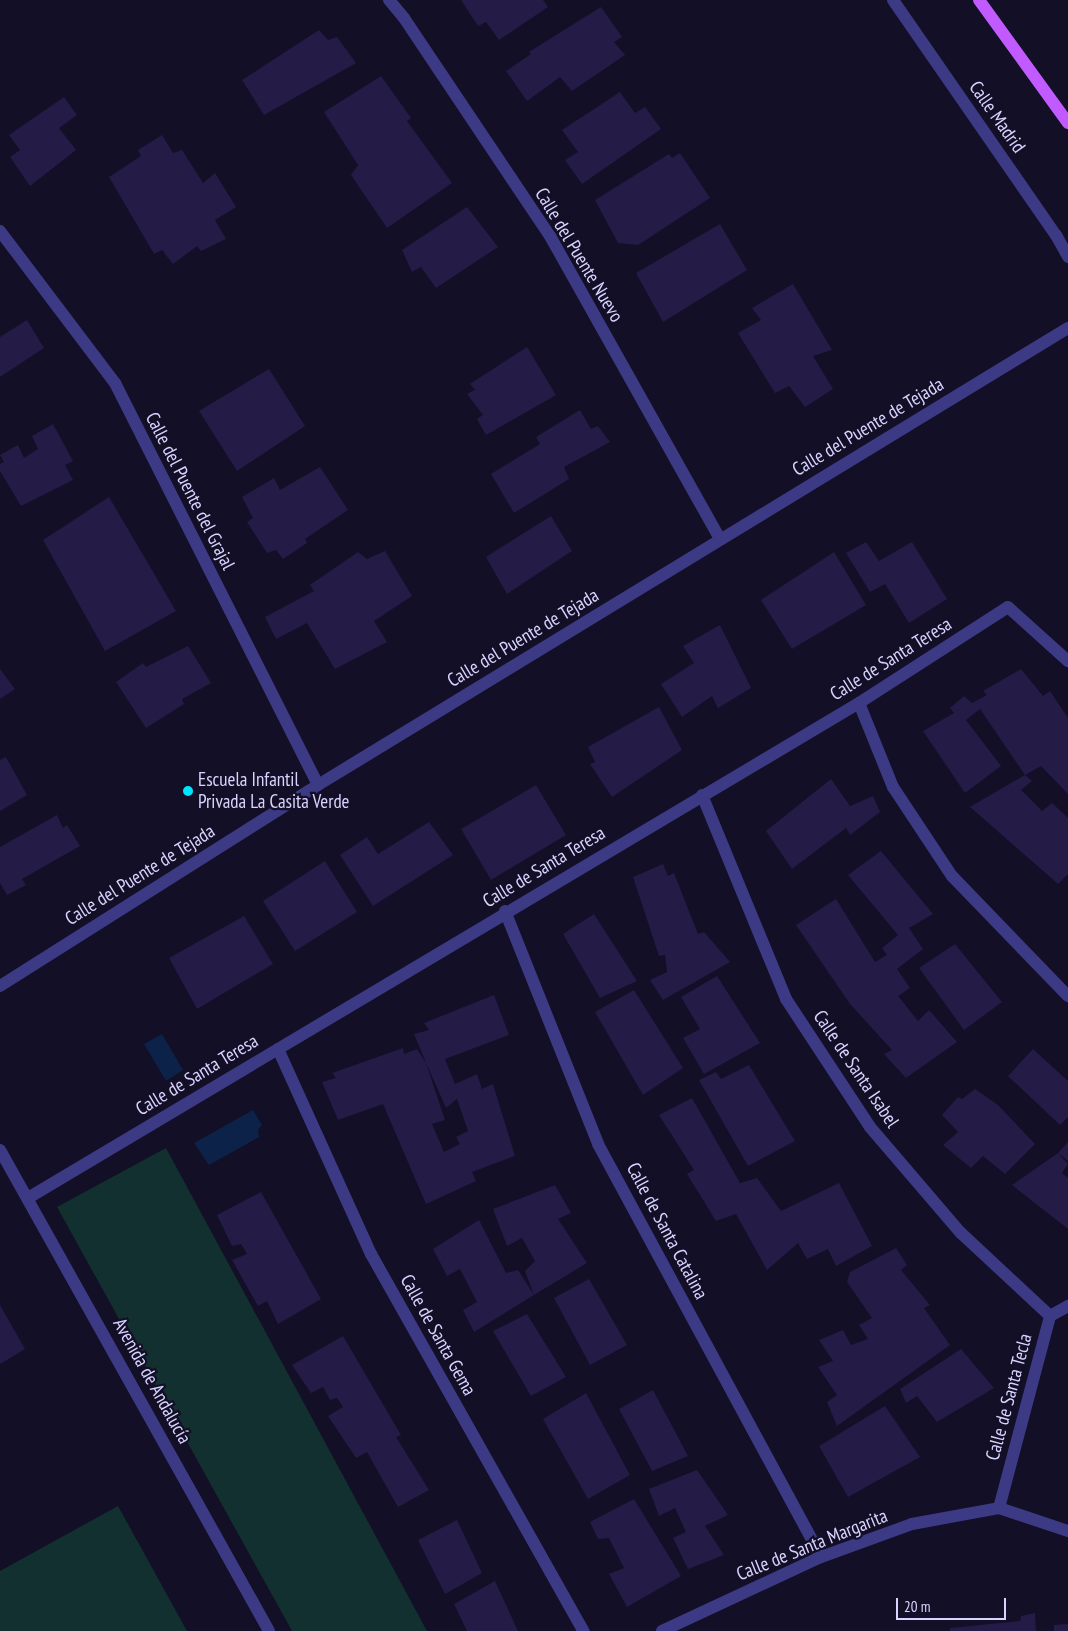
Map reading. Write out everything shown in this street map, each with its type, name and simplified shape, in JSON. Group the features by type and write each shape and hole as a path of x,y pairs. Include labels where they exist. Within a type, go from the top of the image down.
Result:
{"main road":[{"path":"979,0 1068,123"}],"street":[{"name":"Calle del Puente Nuevo","path":"389,0 550,236 720,539"},
{"name":"Calle Madrid","path":"893,0 1056,235 1068,257"},
{"name":"Calle del Puente del Grajal","path":"0,231 114,383 318,785"},
{"name":"Calle del Puente de Tejada","path":"0,986 318,785 1068,328"},
{"name":"Calle de Santa Teresa","path":"28,1198 505,912 859,703 1008,607 1068,661"},
{"path":"859,703 893,787 952,876 1068,996"},
{"name":"Calle de Santa Isabel","path":"702,795 786,999 870,1127 961,1233 1050,1316"},
{"name":"Calle de Santa Catalina","path":"505,912 598,1144 821,1557"},
{"name":"Calle de Santa Gema","path":"278,1049 370,1254 583,1631"},
{"name":"Avenida de Andalucía","path":"0,1150 269,1631"},
{"name":"Calle de Santa Tecla","path":"999,1508 1050,1316 1068,1306"},
{"name":"Calle de Santa Margarita","path":"662,1631 821,1557 912,1524 999,1508 1068,1532"}],"green space":[{"path":"166,1148 427,1631 292,1631 57,1207"},
{"path":"118,1506 187,1631 0,1631 0,1571"}],"water":[{"path":"162,1034 183,1070 166,1081 144,1044"},
{"path":"253,1110 262,1125 258,1130 259,1137 209,1165 194,1143"}],"building":[{"path":"461,0 543,0 548,7 499,40 486,22 478,26"},
{"path":"601,7 622,37 614,42 625,55 572,91 560,77 527,101 506,71 531,54 529,52"},
{"path":"319,30 328,40 337,37 356,63 264,115 242,80"},
{"path":"381,76 411,118 407,121 452,183 387,228 351,175 358,165 324,112"},
{"path":"620,92 635,113 645,107 661,129 582,184 565,160 578,152 562,130"},
{"path":"64,97 77,115 59,128 76,150 30,186 10,157 20,150 9,135"},
{"path":"162,135 173,153 182,150 203,183 215,173 236,207 215,220 226,239 201,251 197,246 173,264 162,250 154,254 109,177 141,156 138,150"},
{"path":"680,153 710,198 638,245 618,243 595,200 669,154 672,158"},
{"path":"467,207 498,247 436,288 421,267 412,272 402,250"},
{"path":"720,224 747,270 663,322 636,273"},
{"path":"793,284 832,350 813,356 833,389 805,407 789,386 775,393 738,333 761,320 752,308"},
{"path":"27,320 44,348 0,377 0,337"},
{"path":"527,347 556,395 486,435 477,419 483,415 467,394 475,390 470,384"},
{"path":"269,369 305,426 237,471 199,411"},
{"path":"580,410 591,429 598,426 610,442 564,467 569,479 514,513 491,474 540,444 536,437"},
{"path":"53,424 73,461 65,465 73,480 21,506 0,471 0,464 4,462 0,455 18,445 24,458 38,449 32,436"},
{"path":"320,467 348,510 305,539 307,543 283,559 276,550 267,553 247,522 253,518 242,497 274,478 280,490"},
{"path":"109,497 176,611 105,651 43,540"},
{"path":"551,516 572,551 507,594 486,557"},
{"path":"866,542 879,561 912,542 947,599 909,623 885,584 870,592 846,553"},
{"path":"385,551 412,596 374,621 387,642 335,669 307,623 276,639 265,617 314,591 310,585 358,552 367,559"},
{"path":"834,552 866,605 792,649 761,600"},
{"path":"720,625 751,688 718,708 712,696 682,717 661,684 694,663 683,646"},
{"path":"188,646 211,683 182,699 184,704 146,728 116,682 143,663 146,667"},
{"path":"0,669 15,689 0,699"},
{"path":"1021,669 1043,696 1050,691 1068,718 1068,794 1041,766 1025,775 980,709 966,720 1001,766 965,793 923,731 954,713 950,708 964,696 972,703 987,695 983,691"},
{"path":"659,707 682,750 612,797 590,764 595,762 588,747"},
{"path":"6,757 27,795 0,811 0,760"},
{"path":"1025,775 1032,781 1021,790 1042,811 1052,803 1068,818 1068,874 1058,884 970,807"},
{"path":"831,779 850,806 873,796 880,812 850,835 846,828 792,869 766,831"},
{"path":"536,785 566,835 491,880 461,829"},
{"path":"57,815 63,828 67,825 80,846 22,879 26,885 7,895 0,883 0,847"},
{"path":"429,822 453,855 373,906 340,855 367,837 378,854"},
{"path":"881,851 933,914 909,928 923,949 897,969 910,988 898,996 918,1021 929,1010 957,1042 906,1078 884,1054 892,1050 850,1004 796,925 836,899 875,962 887,955 882,948 898,935 848,875"},
{"path":"325,861 357,912 295,951 263,901"},
{"path":"663,864 668,876 674,873 698,934 704,932 730,962 663,1000 650,980 667,972 665,955 659,956 633,877"},
{"path":"594,914 637,981 600,998 563,934"},
{"path":"244,916 273,964 197,1009 169,958"},
{"path":"955,944 1002,1002 964,1030 919,968"},
{"path":"717,976 760,1043 704,1074 683,1038 700,1029 681,997"},
{"path":"634,990 683,1068 643,1095 595,1012"},
{"path":"494,995 509,1035 445,1059 455,1084 477,1074 482,1089 493,1084 515,1156 472,1172 476,1181 426,1204 383,1104 338,1120 322,1082 336,1078 332,1073 403,1048 404,1054 417,1049 426,1063 414,1034 429,1030 424,1023","holes":["426,1063 446,1108 457,1099 468,1131 456,1137 460,1144 444,1152 432,1124 445,1120"]},
{"path":"1033,1049 1068,1081 1068,1117 1060,1125 1008,1076"},
{"path":"749,1065 795,1141 748,1166 699,1080 716,1072 721,1079"},
{"path":"975,1089 998,1105 1035,1144 1005,1174 983,1156 971,1168 943,1145 958,1132 942,1115 958,1097 962,1099"},
{"path":"692,1098 740,1183 757,1178 781,1211 839,1183 872,1246 836,1266 828,1249 807,1259 798,1243 767,1270 736,1214 716,1221 687,1174 694,1170 659,1115"},
{"path":"1068,1142 1068,1161 1058,1153"},
{"path":"1058,1153 1068,1164 1062,1173 1068,1178 1068,1229 1012,1185"},
{"path":"555,1185 571,1213 558,1219 587,1263 534,1295 525,1271 535,1261 522,1238 507,1246 493,1209"},
{"path":"261,1192 321,1299 278,1324 267,1301 258,1306 232,1260 247,1254 241,1244 232,1246 217,1215"},
{"path":"479,1220 506,1273 518,1270 534,1295 474,1332 463,1310 477,1302 460,1269 447,1276 433,1249"},
{"path":"896,1248 907,1265 901,1270 930,1305 924,1308 950,1345 837,1426 827,1402 837,1395 818,1367 833,1361 819,1340 843,1330 851,1345 868,1339 859,1325 872,1318 847,1282 850,1272"},
{"path":"589,1279 627,1345 590,1365 554,1298"},
{"path":"0,1305 25,1349 0,1364"},
{"path":"527,1314 566,1377 531,1396 493,1331"},
{"path":"343,1336 401,1435 396,1437 429,1490 398,1507 367,1452 356,1458 328,1416 343,1407 337,1398 330,1400 323,1387 311,1393 292,1365"},
{"path":"961,1349 994,1388 937,1422 917,1396 906,1403 900,1389"},
{"path":"653,1390 688,1456 652,1471 619,1409"},
{"path":"586,1393 630,1475 588,1499 543,1419"},
{"path":"885,1406 920,1457 848,1497 819,1446"},
{"path":"697,1470 728,1515 705,1526 724,1555 688,1569 673,1538 686,1532 675,1508 659,1516 649,1489"},
{"path":"634,1499 681,1576 627,1607 609,1574 624,1568 609,1538 598,1539 590,1522"},
{"path":"457,1520 482,1573 445,1594 418,1540"},
{"path":"495,1581 518,1631 467,1631 454,1604"},
{"path":"1035,1613 1036,1631 950,1631 950,1628 1020,1621 1021,1616"},
{"path":"1068,1624 1068,1631 1054,1631 1054,1625"}],"place":[{"name":"Escuela Infantil Privada La Casita Verde","path":"188,791"}]}
